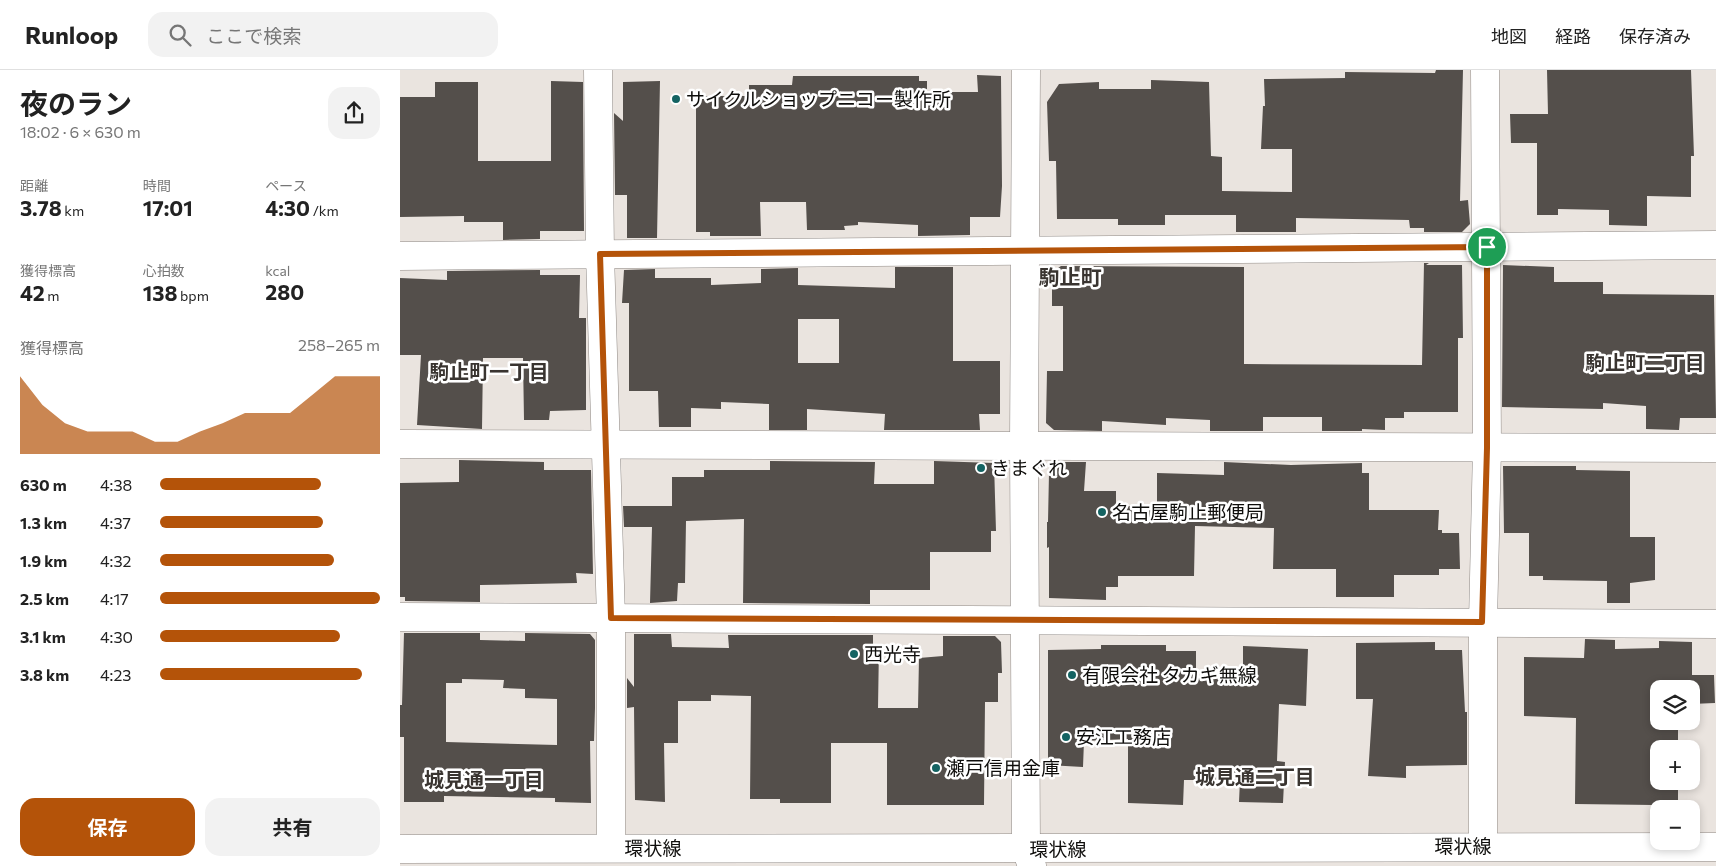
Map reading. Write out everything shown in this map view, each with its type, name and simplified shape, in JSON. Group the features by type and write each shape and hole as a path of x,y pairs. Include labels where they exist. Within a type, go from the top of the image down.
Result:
{"street":[{"path":"598,70 600,254 611,618 611,848"},
{"path":"1025,860 1024,446 1026,70"},
{"path":"1483,846 1482,622 1487,448 1485,70"},
{"path":"400,256 1716,245"},
{"path":"400,444 1716,448"},
{"path":"400,617 1716,624"},
{"name":"環状線","path":"400,849 611,848 1025,860 1483,846 1716,847"}],"building":[{"path":"1436,70 1463,70 1460,201 1468,200 1470,224 1462,232 1424,232 1424,228 1410,228 1409,220 1296,218 1296,232 1236,232 1236,215 1165,215 1165,225 1118,225 1118,219 1057,219 1056,161 1049,161 1047,102 1059,84 1099,82 1099,89 1151,89 1151,80 1209,82 1211,156 1222,157 1222,191 1292,192 1292,149 1261,149 1263,106 1265,106 1264,79 1345,78 1345,72 1435,73"},
{"path":"1547,70 1691,70 1694,156 1691,156 1691,197 1647,196 1647,226 1609,225 1609,210 1558,209 1558,215 1537,215 1537,143 1511,143 1510,114 1548,114"},
{"path":"977,75 1001,76 1002,186 1000,217 970,217 970,235 918,236 918,225 858,222 858,225 844,226 845,230 807,230 806,202 760,202 761,236 710,236 710,232 696,232 696,96 749,96 749,85 792,85 793,76 919,76 919,81 927,81 927,92 978,92"},
{"path":"551,81 583,82 584,231 540,231 540,239 503,240 503,222 464,222 464,216 400,217 400,97 435,97 435,82 478,82 478,161 551,161"},
{"path":"660,81 657,238 627,238 627,195 615,195 614,113 623,121 623,82"},
{"path":"1424,263 1429,263 1426,265 1462,265 1463,338 1458,338 1458,412 1404,412 1404,418 1385,418 1385,430 1362,429 1362,431 1322,431 1322,417 1263,417 1263,431 1210,431 1210,420 1166,418 1166,425 1102,421 1102,431 1054,430 1046,423 1047,371 1063,371 1063,306 1052,306 1052,272 1061,266 1244,267 1244,364 1422,365"},
{"path":"1503,265 1554,267 1554,282 1603,282 1603,294 1714,295 1716,418 1680,418 1679,430 1646,429 1646,406 1603,403 1603,409 1502,407"},
{"path":"895,267 953,267 953,361 1000,361 1000,414 979,414 980,430 884,430 885,414 807,409 807,430 769,430 769,404 721,402 721,409 691,408 691,427 659,427 658,391 629,391 629,303 622,303 624,270 655,269 655,278 711,278 711,285 761,283 761,269 798,268 798,285 895,288","holes":["798,319 839,319 839,363 798,363"]},
{"path":"540,270 540,275 580,275 579,318 586,318 586,410 550,411 549,420 524,420 523,358 483,358 482,429 417,425 421,355 400,355 400,278 447,280 447,271"},
{"path":"459,460 544,462 544,470 591,470 593,574 576,573 577,583 480,585 480,602 405,601 405,597 400,597 400,483 459,482"},
{"path":"770,461 875,462 874,484 934,484 934,461 994,463 996,531 991,531 991,552 930,552 930,590 870,590 870,604 743,603 744,519 686,521 685,583 678,583 677,601 650,603 652,527 624,527 623,506 672,506 672,477 704,477 704,470 770,470"},
{"path":"1065,462 1086,462 1084,491 1116,491 1116,506 1157,506 1157,473 1224,475 1224,462 1291,465 1362,463 1362,473 1369,473 1369,510 1439,510 1438,530 1442,530 1442,533 1459,533 1460,569 1439,569 1439,575 1394,575 1394,597 1336,597 1336,569 1273,569 1274,528 1195,526 1194,576 1118,576 1118,587 1106,587 1106,600 1049,598 1047,522 1049,473"},
{"path":"1503,466 1576,466 1576,470 1630,471 1630,537 1655,537 1655,580 1630,583 1630,603 1607,603 1607,581 1543,580 1543,576 1529,576 1529,533 1504,533"},
{"path":"404,633 480,633 480,640 525,641 525,633 590,634 595,640 594,741 590,741 591,803 555,802 555,798 444,796 444,802 404,802 404,737 400,737 400,705 402,705","holes":["462,679 504,680 503,688 525,689 525,698 557,699 557,745 446,742 446,683 462,683"]},
{"path":"634,634 671,634 672,647 729,648 728,635 873,635 873,645 879,645 878,708 918,708 919,658 943,656 943,636 995,636 1001,642 1002,673 998,673 998,702 985,702 984,805 887,805 887,743 831,743 831,803 780,803 780,799 750,799 751,696 711,695 711,701 678,701 678,743 664,743 665,802 635,800 634,707 627,708 627,678 634,687"},
{"path":"1585,639 1615,640 1615,649 1659,648 1659,641 1692,642 1692,675 1714,675 1715,703 1700,704 1700,680 1650,680 1650,730 1678,730 1678,740 1650,740 1650,790 1678,790 1678,800 1650,800 1650,805 1575,804 1576,718 1524,716 1524,657 1584,658"},
{"path":"1435,642 1435,650 1462,650 1465,712 1467,712 1467,765 1406,766 1406,778 1368,776 1373,699 1356,699 1356,643"},
{"path":"1101,645 1166,645 1166,651 1196,651 1196,677 1243,680 1243,646 1308,649 1306,706 1279,704 1277,761 1285,762 1283,803 1239,802 1240,780 1184,780 1183,805 1128,803 1128,739 1084,741 1083,767 1048,765 1048,650 1101,649"}],"place":[{"name":"サイクルショップニコー製作所","path":"676,99"},
{"name":"きまぐれ","path":"981,468"},
{"name":"名古屋駒止郵便局","path":"1102,512"},
{"name":"西光寺","path":"854,654"},
{"name":"有限会社 タカギ無線","path":"1072,675"},
{"name":"安江工務店","path":"1066,737"},
{"name":"瀬戸信用金庫","path":"936,768"}],"district":[{"name":"駒止町","path":"1070,278"},
{"name":"駒止町二丁目","path":"1645,363"},
{"name":"駒止町一丁目","path":"489,372"},
{"name":"城見通二丁目","path":"1255,777"},
{"name":"城見通一丁目","path":"484,780"}],"route":[{"path":"1487,247 1487,448 1482,622 611,618 600,254 1487,247"}]}
